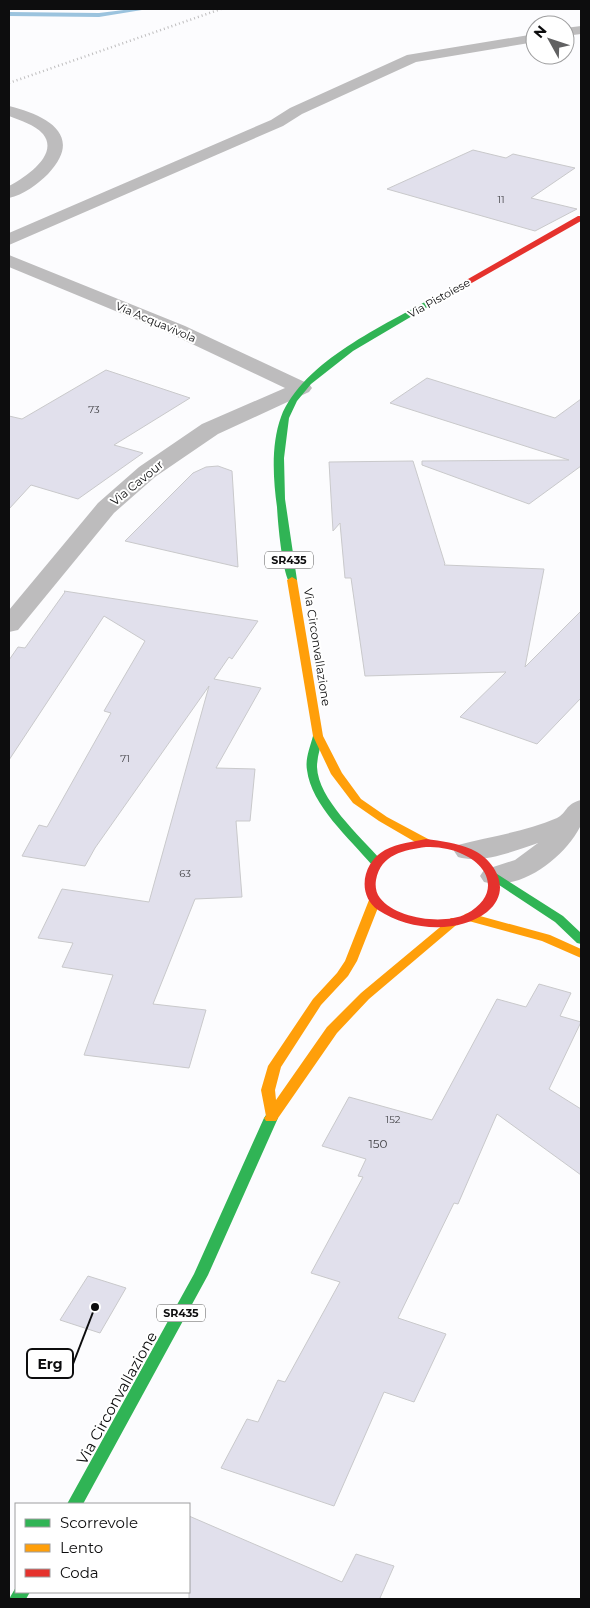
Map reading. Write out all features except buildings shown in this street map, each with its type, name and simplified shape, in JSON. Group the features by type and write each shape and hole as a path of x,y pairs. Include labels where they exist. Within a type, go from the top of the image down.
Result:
{"main road":[{"name":"Via Pistoiese","path":"302,388 326,366 382,330 581,218"},
{"name":"Via Circonvallazione","path":"302,388 285,416 279,460 279,487 282,517 318,736 337,774 357,801 383,819 426,843 468,851 484,862 494,876 493,894 488,903 469,917 455,921 429,923 410,920 392,913 375,900"},
{"name":"Via Circonvallazione","path":"318,736 312,772 322,795 376,862 392,851 426,843"},
{"path":"272,1115 268,1090 275,1066 303,1021 317,1002 342,976 351,961 375,900 370,891 369,882 372,868 376,862"},
{"path":"494,876 559,919 581,940"},
{"path":"469,917 546,938 581,954"},
{"name":"Via Circonvallazione","path":"76,1503 201,1275 272,1115 332,1030 365,996 455,921"}],"street":[{"path":"9,240 276,124 296,111 412,58 525,40"},
{"path":"9,111 42,125 53,138 56,148 54,156 42,172 9,193"},
{"name":"Via Acquavivola","path":"9,260 178,330 302,388"},
{"name":"Via Cavour","path":"9,625 106,508 147,472 210,429 302,388"},
{"path":"468,851 504,846 574,815"},
{"path":"494,876 519,870 540,857 560,837 574,815"}],"waterway":[{"path":"9,14 99,15 145,9"}],"railway":[{"path":"9,83 221,9"}],"traffic: fast":[{"path":"292,580 280,499 279,458 285,418 294,400 308,383 350,349 437,299"},
{"path":"318,736 312,766 315,782 338,819 376,862"},
{"path":"494,876 559,919 581,940"},
{"path":"76,1503 201,1275 271,1118"},
{"path":"17,1599 21,1593"}],"traffic: slow":[{"path":"292,580 318,736 337,774 357,801 383,819 426,843"},
{"path":"272,1115 268,1090 275,1066 317,1002 342,976 351,961 375,900"},
{"path":"469,917 546,938 581,954"},
{"path":"271,1118 332,1030 365,996 455,921"}],"traffic: jam":[{"path":"437,299 581,218"},
{"path":"426,843 460,849 470,853 484,863 490,870 495,885 494,893 484,908 461,920 437,923 412,920 400,916 378,903 370,889 372,872 376,863 389,852 407,846 426,843"}],"place":[{"name":"Erg","path":"95,1307"}]}
